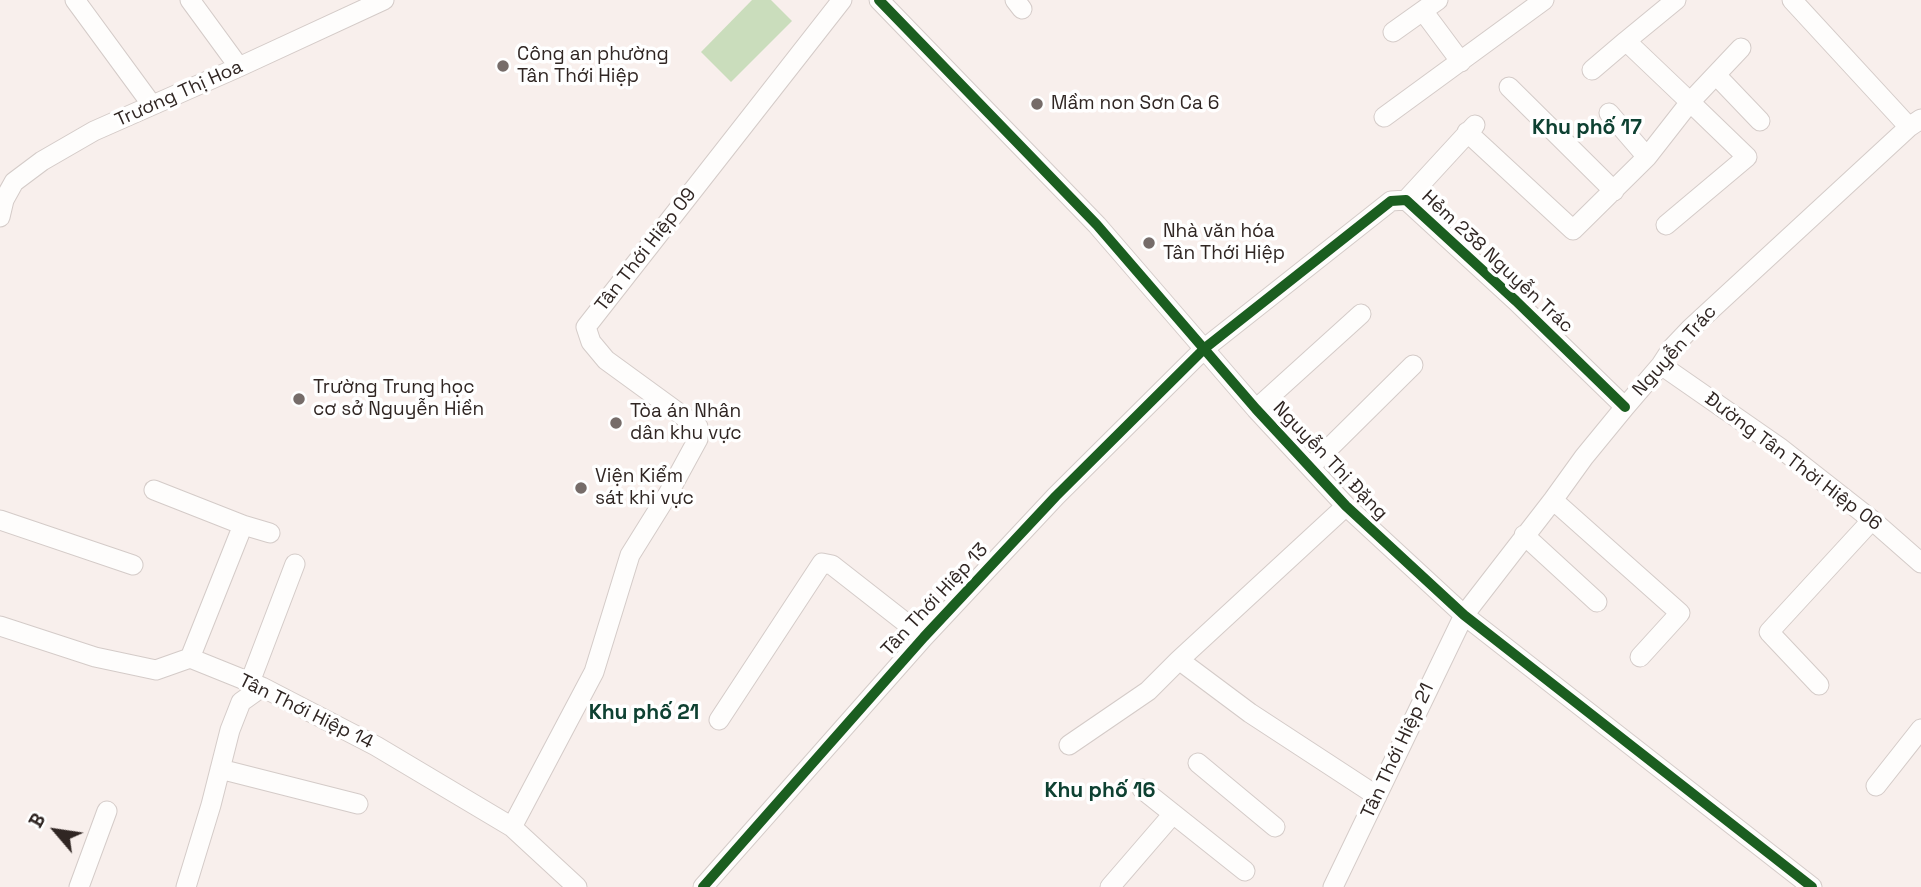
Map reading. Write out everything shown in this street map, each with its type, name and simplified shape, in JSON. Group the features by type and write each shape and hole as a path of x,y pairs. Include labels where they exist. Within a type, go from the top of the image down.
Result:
{"street":[{"path":"75,0 152,105"},
{"path":"190,0 239,67"},
{"name":"Trương Thị Hoa","path":"0,217 7,182 94,131 384,0"},
{"name":"Tân Thới Hiệp 09","path":"512,827 594,672 630,555 698,439 698,427 606,360 591,342 586,327 842,0"},
{"name":"Nguyễn Thị Đặng","path":"879,0 1097,225 1256,409 1346,506 1464,615 1812,887"},
{"path":"1384,117 1544,0"},
{"path":"1592,70 1675,0"},
{"path":"1792,0 1915,123"},
{"path":"1393,32 1430,6 1461,62"},
{"path":"1626,41 1747,157 1666,225"},
{"path":"1406,200 1471,129 1573,230 1647,157 1690,102 1741,48"},
{"path":"1716,75 1760,121"},
{"path":"1509,87 1614,191"},
{"path":"1609,113 1647,157"},
{"name":"Nguyễn Trác","path":"1464,615 1584,457 1661,365 1672,348 1915,123"},
{"name":"Hẻm 238 Nguyễn Trác","path":"1205,348 1391,201 1406,200 1516,301 1625,407"},
{"path":"1256,409 1361,314"},
{"name":"Tân Thới Hiệp 13","path":"704,887 923,637 1056,496 1205,348"},
{"path":"1310,467 1413,365"},
{"name":"Đường Tân Thời Hiệp 06","path":"1661,365 1779,447 1872,520 1921,563"},
{"path":"154,490 270,533"},
{"path":"1553,500 1680,613 1640,657"},
{"path":"1069,745 1147,691 1346,506"},
{"path":"0,520 133,565"},
{"path":"1819,685 1769,632 1872,520"},
{"path":"0,626 95,657 156,670 190,659 243,525"},
{"path":"1524,535 1597,602"},
{"path":"719,720 822,563 832,565 923,637"},
{"path":"186,887 230,730 241,702 256,684 295,564"},
{"name":"Tân Thới Hiệp 21","path":"1333,887 1464,615"},
{"name":"Tân Thới Hiệp 14","path":"190,659 256,684 376,746 512,827 577,887"},
{"path":"1179,660 1250,713 1377,796"},
{"path":"1877,786 1921,730"},
{"path":"1198,763 1275,827"},
{"path":"220,769 358,804"},
{"path":"1143,789 1245,871"},
{"path":"79,887 107,811"},
{"path":"1110,887 1173,814"}],"green space":[{"path":"752,0 771,0 792,21 731,82 701,52"}],"cycle path":[{"path":"879,0 1097,225 1256,409 1346,506 1464,615 1812,887"},
{"path":"703,887 924,637 1056,496 1205,348 1391,201 1406,200 1516,301 1625,407"}],"place":[{"name":"Công an phường Tân Thới Hiệp","path":"503,66"},
{"name":"Mầm non Sơn Ca 6","path":"1037,104"},
{"name":"Nhà văn hóa Tân Thới Hiệp","path":"1149,243"},
{"name":"Trường Trung học cơ sở Nguyễn Hiền","path":"299,399"},
{"name":"Tòa án Nhân dân khu vực","path":"616,423"},
{"name":"Viện Kiểm sát khi vực","path":"581,488"}],"district":[{"name":"Khu phố 17","path":"1587,128"},
{"name":"Khu phố 21","path":"644,713"},
{"name":"Khu phố 16","path":"1100,791"}]}
